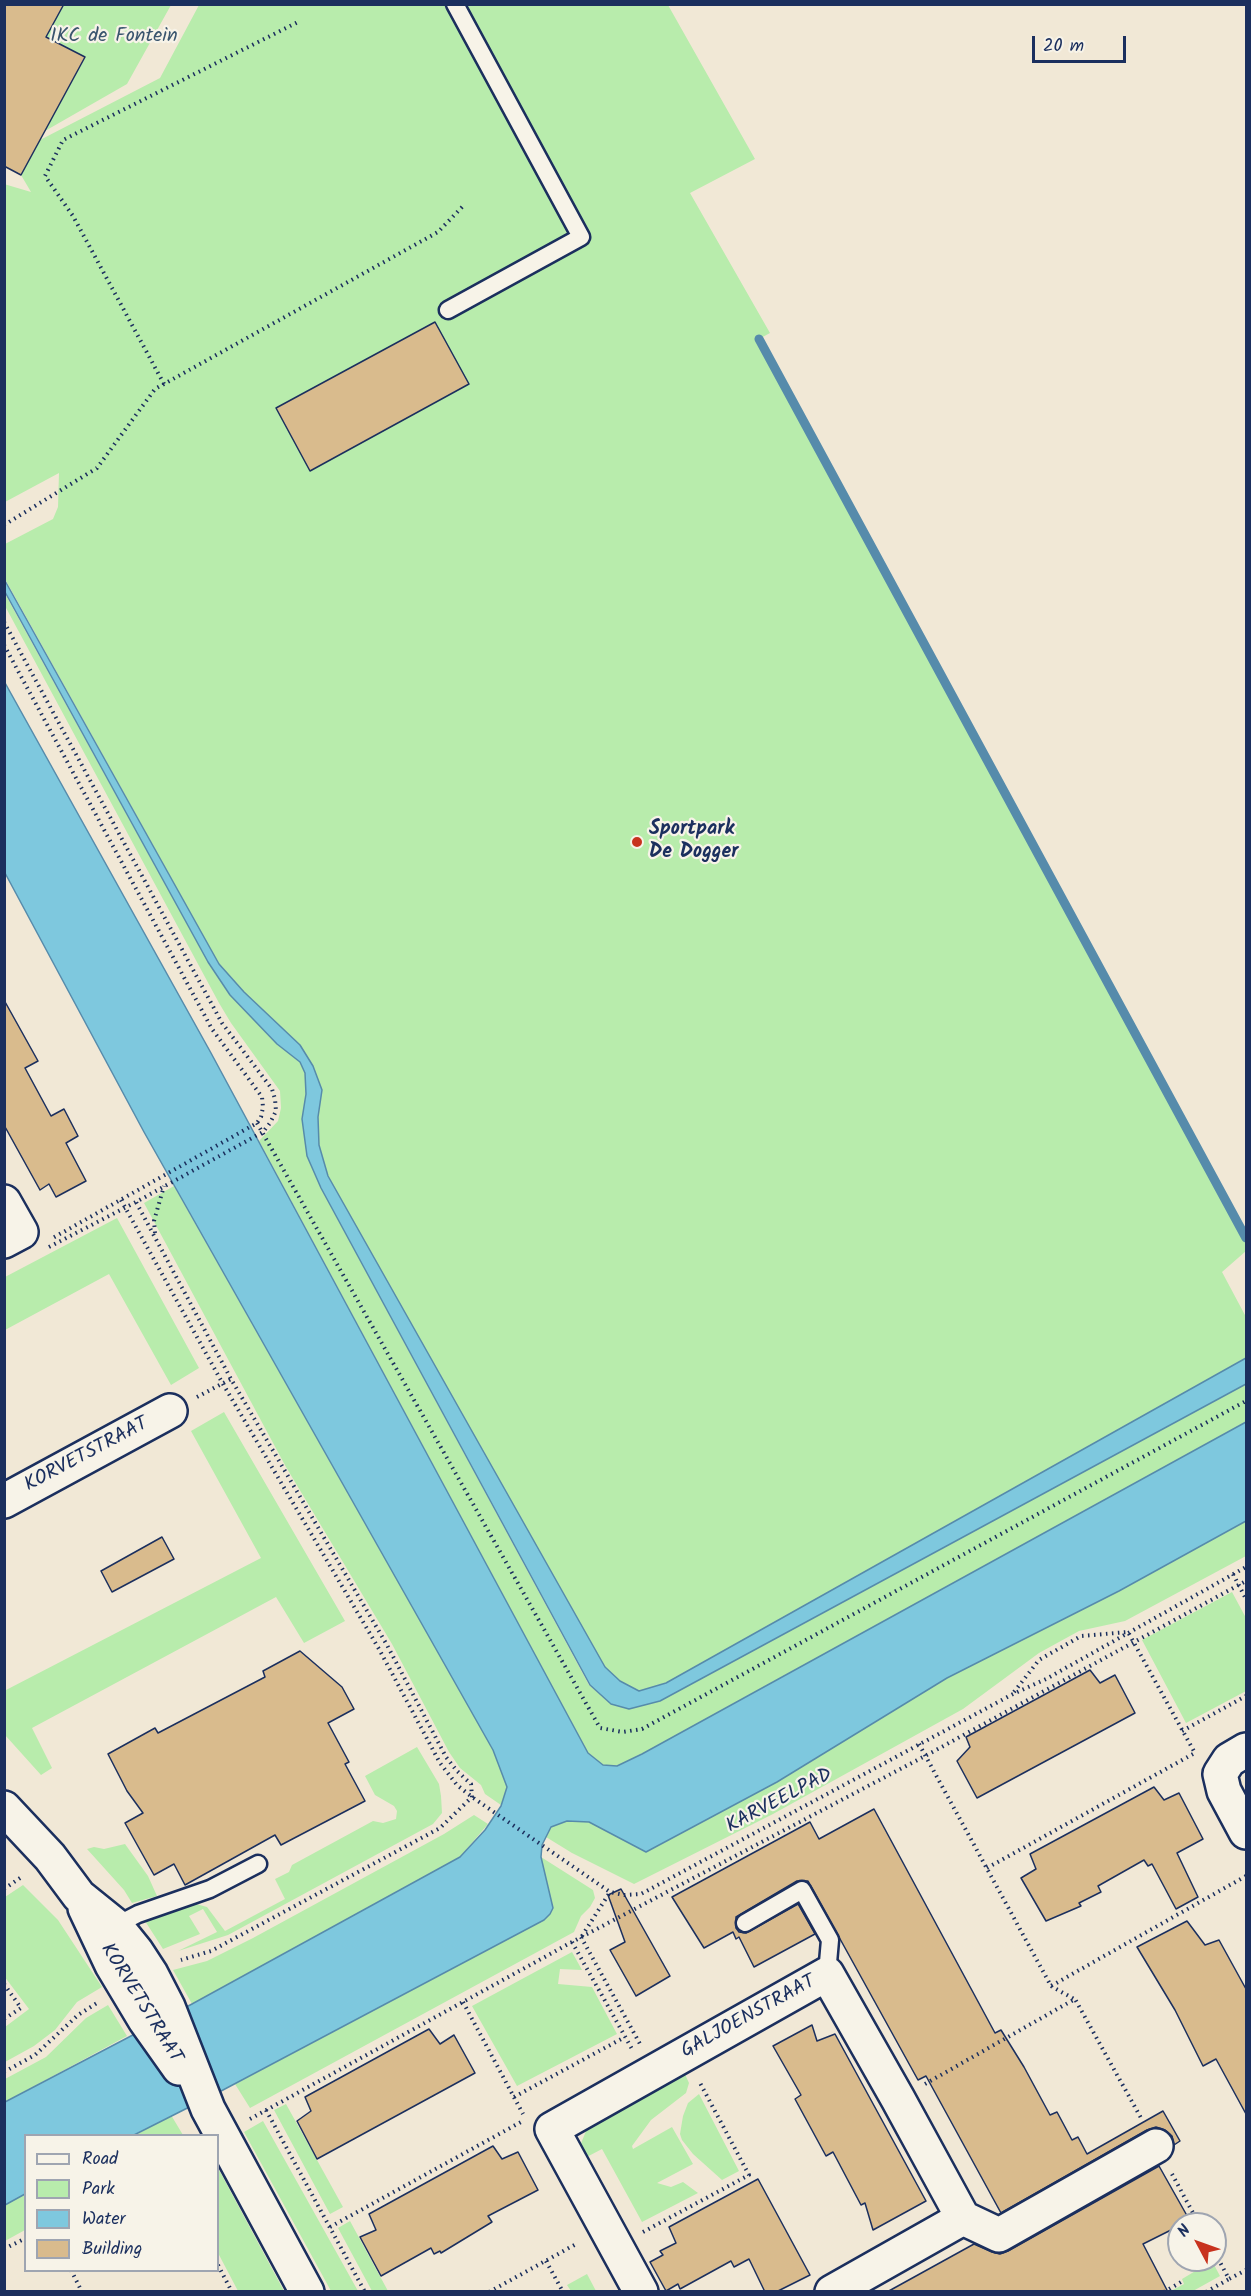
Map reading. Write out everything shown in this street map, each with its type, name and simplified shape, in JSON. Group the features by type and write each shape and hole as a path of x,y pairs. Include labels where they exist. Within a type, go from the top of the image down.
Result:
{"street":[{"path":"4,1202 11,1238"},
{"name":"KORVETSTRAAT","path":"4,1501 170,1411"},
{"path":"1246,1750 1229,1760 1220,1774 1224,1791 1246,1832"},
{"name":"KORVETSTRAAT","path":"4,1808 50,1857 106,1931 138,1980 307,2292"},
{"name":"GALJOENSTRAAT","path":"640,2292 552,2129 827,1974 963,2218"},
{"path":"832,2292 963,2218 999,2235 1156,2146"}],"lane":[{"path":"448,310 581,237 455,4"},
{"path":"106,1931 138,1914 210,1890 258,1864"},
{"path":"745,1923 802,1890 830,1940 827,1974"}],"path":[{"path":"165,384 73,216 45,176 63,140 300,21"},
{"path":"4,525 97,468 155,389 438,232 465,204"},
{"path":"4,622 222,1023 272,1089 276,1111 263,1132 44,1250 22,1238 9,1245 11,1238 43,1244 257,1123 263,1107 262,1097 212,1029 4,645"},
{"path":"257,1123 600,1728 623,1732 642,1730 1246,1401"},
{"path":"155,1237 154,1221 164,1186"},
{"name":"KARVEELPAD","path":"121,1200 223,1384 379,1649 440,1763 457,1785 486,1808 610,1892 624,1895 641,1894 1013,1694 1046,1679 1246,1567"},
{"path":"4,2072 36,2055 78,2015 171,1963 211,1951 440,1828 472,1797 471,1784 446,1757 387,1645 292,1487 231,1379 136,1202"},
{"path":"223,1384 231,1379"},
{"path":"1233,1574 1246,1599"},
{"path":"214,2122 266,2110 581,1937 925,1756 1246,1581"},
{"path":"1128,1632 1199,1760 1220,1774"},
{"name":"KARVEELPAD","path":"1013,1694 1039,1660 1081,1636 1128,1632"},
{"path":"1182,1731 1246,1696"},
{"path":"919,1744 1051,1986 1075,1999 1192,2212"},
{"path":"987,1868 1195,1753"},
{"path":"1051,1986 1246,1876"},
{"path":"581,1937 610,1892"},
{"path":"581,1937 650,2073"},
{"path":"572,1942 625,2037 650,2073"},
{"path":"4,1984 21,2008 4,2019"},
{"path":"898,2099 1075,1999"},
{"path":"330,2227 525,2119 463,2002"},
{"path":"514,2097 625,2037"},
{"path":"489,2292 546,2261 611,2237 749,2175 685,2054"},
{"path":"266,2110 365,2292"},
{"path":"4,2249 24,2239"},
{"path":"546,2261 562,2292"},
{"path":"219,2267 232,2292"},
{"path":"1206,2292 1246,2270"},
{"path":"71,2272 82,2292"},
{"path":"1225,2272 1229,2279"},
{"path":"1164,2292 1181,2282"}],"green space":[{"name":"IKC de Fontein","path":"64,5 171,5 127,84 45,131 85,58 46,36"},
{"name":"Sportpark De Dogger","path":"199,5 668,5 755,159 690,193 770,333 759,339 1246,1238 1246,1251 1222,1272 1246,1317 1246,1358 666,1683 639,1691 620,1681 605,1667 328,1176 319,1145 318,1117 322,1090 300,1045 244,992 219,964 5,579 5,544 53,519 58,507 59,473 5,502 4,184 31,192 21,175 40,140 160,78"},
{"path":"4,592 208,962 230,995 277,1044 300,1062 305,1073 306,1094 302,1119 307,1156 321,1188 589,1685 611,1704 629,1709 660,1701 1246,1384 1246,1422 642,1754 617,1766 603,1765 588,1753 259,1141 278,1121 281,1108 280,1091 219,1003 5,606"},
{"path":"174,1186 493,1750 507,1787 501,1805 485,1794 481,1785 460,1768 449,1752 392,1644 286,1467 144,1203"},
{"path":"117,1218 199,1368 171,1385 109,1274 5,1330 5,1277"},
{"path":"224,1412 345,1621 304,1643 276,1597 32,1728 52,1768 41,1775 5,1735 5,1688 6,1690 261,1558 191,1431"},
{"path":"1246,1521 1246,1556 1125,1621 1079,1631 1039,1653 963,1709 773,1814 634,1884 572,1853 546,1837 551,1827 567,1821 589,1822 646,1852 777,1782 947,1678 1119,1591"},
{"path":"1232,1592 1246,1618 1246,1691 1186,1723 1142,1640"},
{"path":"417,1747 439,1784 442,1813 433,1824 228,1935 178,1951 217,1932 203,1909 189,1916 200,1934 163,1949 145,1921 196,1904 207,1907 225,1931 285,1899 275,1879 289,1872 292,1865 373,1821 383,1823 396,1819 397,1811 394,1806 375,1795 365,1776"},
{"path":"474,1815 488,1824 460,1857 192,2004 173,1970 207,1961 253,1938 444,1834"},
{"path":"125,1844 148,1876 157,1896 132,1903 124,1890 87,1849 94,1847 104,1849"},
{"path":"541,1857 593,1890 595,1898 581,1916 574,1932 250,2108 235,2084 544,1920 549,1890"},
{"path":"23,1885 58,1920 102,1987 77,2002 55,2030 34,2046 5,2062 5,2027 29,2009 4,1976 5,1897"},
{"path":"572,1952 582,1970 560,1969 558,1984 592,1987 617,2034 517,2086 472,2006"},
{"path":"108,2005 127,2036 5,2102 5,2079 46,2057 86,2018"},
{"path":"683,2070 689,2083 686,2093 651,2120 632,2146 633,2149 672,2127 693,2164 657,2183 671,2187 683,2182 698,2193 642,2222 602,2149 581,2160 580,2146 586,2131 592,2124"},
{"path":"699,2094 739,2171 722,2180 693,2154 680,2134 688,2103"},
{"path":"286,2104 343,2207 330,2214 274,2110"},
{"path":"171,2115 182,2134 138,2134"},
{"path":"263,2121 358,2291 331,2291 244,2132"},
{"path":"219,2170 284,2291 238,2291 219,2255"},
{"path":"24,2195 24,2231 5,2241 5,2205"},
{"path":"350,2221 388,2291 372,2291 338,2228"},
{"path":"1194,2272 1218,2272 1220,2276 1193,2291 1171,2291 1184,2284 1182,2279"},
{"path":"587,2274 596,2291 571,2291 567,2285"}],"water":[{"path":"4,579 219,964 244,992 300,1045 313,1066 322,1090 318,1117 319,1145 328,1176 605,1667 620,1681 639,1691 666,1683 1246,1358 1246,1384 660,1701 629,1709 611,1704 590,1685 321,1188 307,1156 302,1119 306,1094 305,1073 300,1062 277,1044 230,995 208,962 5,592"},
{"path":"4,681 211,1053 588,1753 603,1765 617,1766 642,1754 1246,1422 1246,1521 1119,1591 947,1678 777,1782 646,1852 589,1822 567,1821 551,1827 542,1845 541,1857 553,1908 544,1920 136,2134 24,2134 24,2195 5,2205 5,2102 192,2004 460,1857 485,1830 501,1806 507,1787 493,1750 144,1132 5,873"}],"building":[{"path":"4,4 64,4 46,37 85,57 21,175 4,166"},
{"path":"435,322 469,384 310,471 276,408"},
{"path":"4,1000 38,1061 25,1068 51,1116 64,1109 78,1136 66,1143 86,1181 56,1197 49,1184 40,1190 4,1125"},
{"path":"162,1537 174,1559 112,1592 101,1571"},
{"path":"300,1651 342,1687 354,1709 328,1723 349,1762 345,1764 365,1801 281,1845 275,1835 185,1885 174,1864 154,1875 125,1823 143,1813 127,1791 108,1754 155,1728 158,1733 265,1677 263,1671"},
{"path":"1090,1670 1100,1683 1115,1675 1135,1713 977,1798 957,1761 970,1747 966,1737"},
{"path":"1154,1787 1164,1800 1179,1793 1203,1839 1177,1853 1198,1897 1176,1909 1152,1864 1148,1866 1144,1860 1098,1886 1101,1892 1079,1903 1081,1906 1046,1921 1021,1878 1036,1869 1030,1854"},
{"path":"874,1809 995,2033 1001,2030 1050,2115 1057,2112 1072,2140 1078,2137 1087,2154 1163,2111 1180,2141 1174,2145 1172,2136 1156,2127 1147,2130 1001,2213 926,2076 918,2080 808,1881 797,1881 736,1917 736,1928 739,1932 746,1933 798,1904 815,1934 754,1967 739,1937 736,1939 733,1932 704,1948 672,1897 810,1822 819,1839"},
{"path":"621,1889 670,1976 636,1996 610,1950 625,1942 608,1895"},
{"path":"1187,1921 1205,1945 1219,1940 1246,1989 1246,2114 1216,2059 1203,2066 1175,2010 1137,1947"},
{"path":"812,2025 817,2041 835,2034 926,2201 873,2230 865,2203 861,2205 833,2152 826,2156 795,2099 801,2095 773,2046"},
{"path":"429,2029 440,2044 454,2035 475,2073 317,2159 297,2121 311,2111 305,2097"},
{"path":"493,2146 502,2159 518,2152 538,2190 488,2216 492,2222 441,2253 440,2251 434,2254 431,2248 381,2276 360,2237 376,2230 369,2214"},
{"path":"1159,2166 1185,2212 1167,2212 1167,2232 1143,2244 1168,2292 887,2292 974,2244 1000,2254"},
{"path":"758,2179 810,2275 776,2292 765,2292 749,2259 734,2267 731,2261 680,2289 678,2284 666,2291 650,2262 663,2255 660,2251 676,2243 669,2227"}],"waterway":[{"path":"759,339 1246,1238"}],"place":[{"name":"Sportpark De Dogger","path":"637,842"}]}
